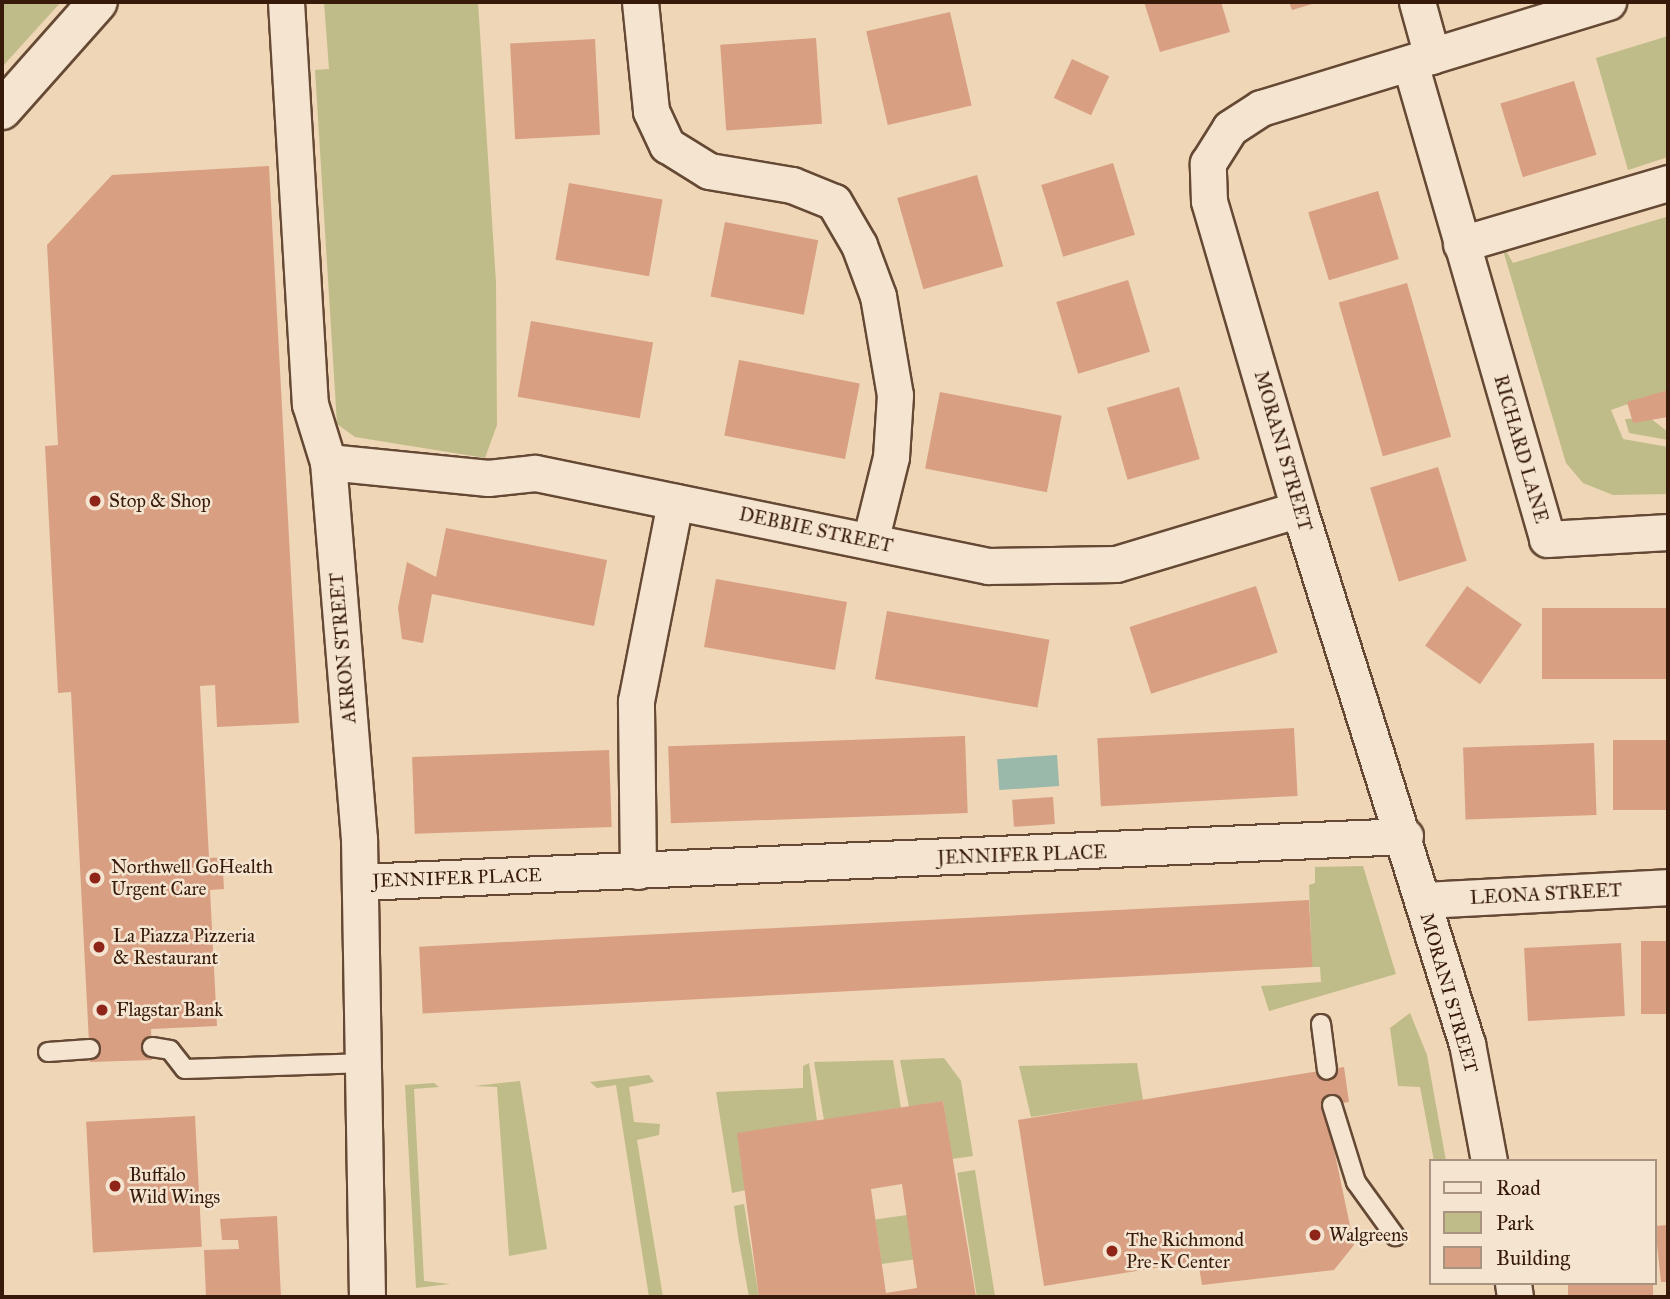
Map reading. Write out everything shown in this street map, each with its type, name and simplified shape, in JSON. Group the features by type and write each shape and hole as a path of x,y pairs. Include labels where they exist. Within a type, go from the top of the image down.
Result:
{"main road":[{"path":"2,110 98,2"}],"street":[{"name":"AKRON STREET","path":"286,2 310,404 328,462 360,882 367,1063 367,1297"},
{"path":"640,2 651,111 667,145 709,171 792,185 834,202 859,245 878,296 895,395 891,457 871,538"},
{"name":"RICHARD LANE","path":"1417,2 1421,60 1461,244 1547,539 1668,531"},
{"name":"MORANI STREET","path":"1489,1159 1467,1044 1405,836 1299,509 1209,201 1208,163 1230,128 1261,108 1608,2"},
{"path":"1461,244 1668,183"},
{"name":"DEBBIE STREET","path":"328,462 488,478 535,473 871,538 988,566 1056,569 1116,564 1299,509"},
{"path":"638,871 636,701 675,502"},
{"name":"JENNIFER PLACE","path":"360,882 1405,836"},
{"name":"LEONA STREET","path":"1423,900 1668,887"}],"lane":[{"path":"1321,1024 1327,1070"},
{"path":"152,1047 170,1050 185,1069 367,1063"},
{"path":"48,1052 90,1049"},
{"path":"1332,1105 1356,1182 1395,1236"}],"green space":[{"path":"2,2 61,2 2,67"},
{"path":"324,2 478,2 496,283 497,425 485,458 355,437 337,424 315,70 329,69"},
{"path":"1668,36 1668,157 1628,170 1596,58"},
{"path":"1666,217 1668,390 1611,410 1623,439 1668,447 1668,494 1613,495 1583,483 1566,463 1500,240 1513,263"},
{"path":"1650,418 1668,432 1668,440 1629,433 1625,419"},
{"path":"1363,866 1396,974 1269,1011 1261,986 1321,982 1320,967 1312,967 1309,885 1315,883 1315,867"},
{"path":"1410,1013 1427,1055 1446,1159 1434,1159 1420,1087 1398,1086 1390,1028"},
{"path":"944,1058 961,1081 973,1156 952,1159 943,1101 909,1107 900,1060"},
{"path":"893,1060 901,1108 824,1120 814,1062"},
{"path":"809,1063 817,1121 746,1190 732,1193 716,1092 803,1088 803,1066"},
{"path":"1137,1063 1143,1100 1031,1117 1019,1066"},
{"path":"649,1075 654,1082 629,1087 634,1122 660,1124 659,1135 637,1140 663,1297 649,1297 616,1085 597,1088 590,1082"},
{"path":"520,1081 547,1249 509,1256 497,1087 474,1086"},
{"path":"434,1083 439,1087 414,1089 424,1281 450,1284 416,1288 405,1085"},
{"path":"975,1170 995,1297 977,1297 957,1173"},
{"path":"744,1204 759,1297 749,1297 738,1236 734,1206"},
{"path":"907,1215 913,1260 882,1264 875,1219"}],"shaded area":[{"path":"1057,755 1059,786 999,790 997,759"}],"building":[{"path":"1144,2 1221,2 1230,32 1160,52"},
{"path":"1289,2 1319,2 1292,10"},
{"path":"950,12 972,106 888,125 866,31"},
{"path":"816,38 822,124 726,130 720,45"},
{"path":"595,39 600,135 515,139 510,43"},
{"path":"1072,59 1109,76 1091,115 1054,98"},
{"path":"1574,81 1597,155 1523,177 1500,104"},
{"path":"1113,163 1135,235 1063,257 1041,185"},
{"path":"269,166 299,723 217,727 215,685 200,686 209,858 228,857 229,872 223,872 224,889 210,890 217,1026 151,1029 152,1060 90,1062 71,692 58,693 45,446 58,445 47,245 112,175"},
{"path":"977,175 1003,266 923,289 897,198"},
{"path":"569,183 663,199 649,276 555,260"},
{"path":"1378,191 1399,259 1329,280 1308,212"},
{"path":"725,222 818,240 804,315 710,297"},
{"path":"1128,280 1150,352 1078,374 1056,302"},
{"path":"1407,283 1451,437 1383,456 1339,303"},
{"path":"531,321 653,343 640,418 518,397"},
{"path":"739,360 860,383 845,459 724,436"},
{"path":"1179,387 1200,459 1128,480 1107,408"},
{"path":"1668,390 1668,417 1633,423 1627,402"},
{"path":"940,392 1062,416 1047,492 925,469"},
{"path":"1438,467 1467,561 1399,581 1370,488"},
{"path":"446,528 607,560 594,626 432,594 423,643 402,639 398,608 407,562 436,577"},
{"path":"716,579 847,602 835,670 704,647"},
{"path":"1256,586 1278,653 1151,694 1130,627"},
{"path":"1467,586 1522,624 1480,684 1425,646"},
{"path":"1542,608 1668,608 1668,679 1542,679"},
{"path":"887,611 1049,640 1038,708 875,679"},
{"path":"1294,728 1298,796 1101,806 1097,738"},
{"path":"965,736 968,813 671,823 668,746"},
{"path":"1613,740 1668,740 1668,810 1613,810"},
{"path":"1594,743 1597,815 1466,820 1463,748"},
{"path":"609,750 612,827 415,834 412,757"},
{"path":"1053,797 1055,824 1014,827 1012,800"},
{"path":"1309,900 1313,967 423,1014 419,947"},
{"path":"1641,941 1668,941 1668,1014 1641,1014"},
{"path":"1621,943 1625,1016 1528,1021 1524,948"},
{"path":"1344,1067 1349,1102 1325,1106 1354,1245 1334,1270 1202,1285 1198,1261 1044,1286 1018,1120"},
{"path":"943,1101 976,1297 759,1297 737,1133","holes":["902,1184 917,1288 886,1293 871,1189"]},
{"path":"195,1116 202,1247 93,1253 86,1122"},
{"path":"277,1216 281,1297 206,1297 204,1250 239,1249 238,1240 222,1240 220,1219"},
{"path":"1668,1225 1668,1282 1661,1282 1656,1226"},
{"path":"1568,1285 1653,1285 1653,1297 1568,1297"}],"place":[{"name":"Stop & Shop","path":"95,501"},
{"name":"Northwell GoHealth Urgent Care","path":"95,878"},
{"name":"La Piazza Pizzeria & Restaurant","path":"99,947"},
{"name":"Flagstar Bank","path":"102,1010"},
{"name":"Buffalo Wild Wings","path":"115,1186"},
{"name":"Walgreens","path":"1315,1235"},
{"name":"The Richmond Pre-K Center","path":"1112,1251"}]}
